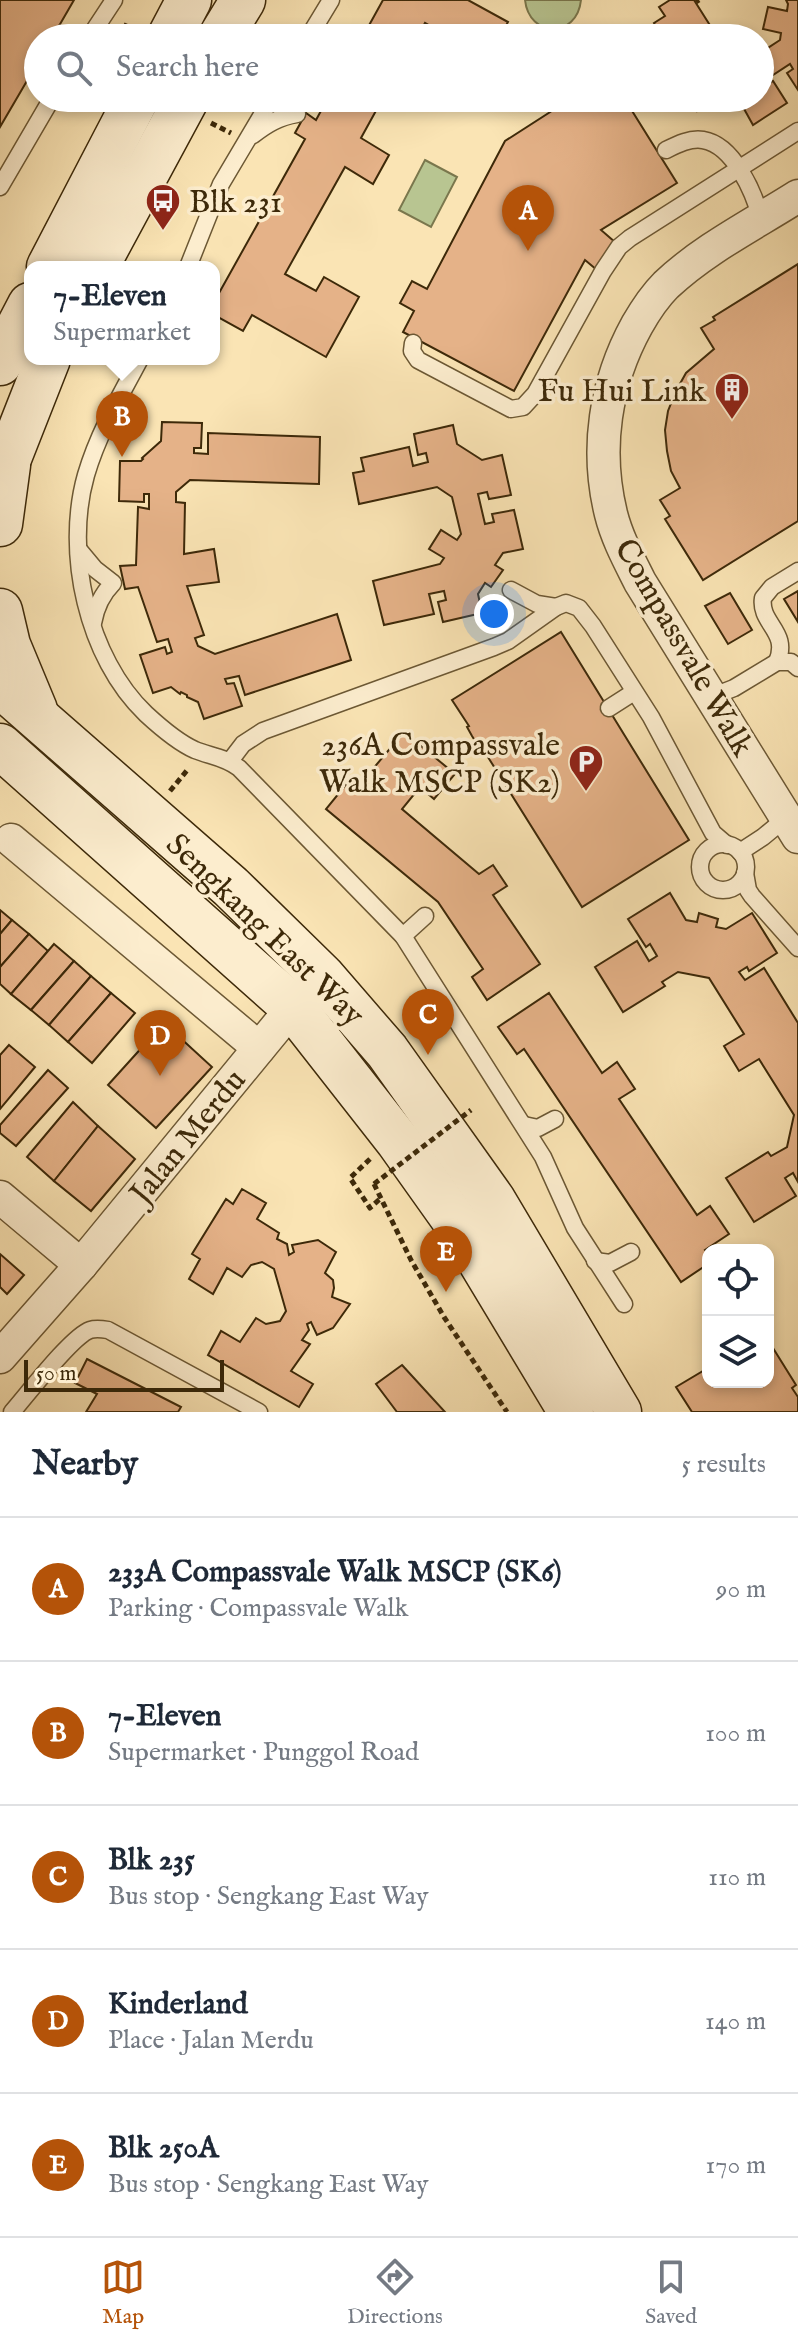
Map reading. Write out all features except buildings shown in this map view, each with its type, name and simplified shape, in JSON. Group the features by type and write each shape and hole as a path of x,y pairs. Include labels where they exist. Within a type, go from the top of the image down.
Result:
{"main road":[{"path":"176,24 189,0"},
{"path":"228,24 243,0"},
{"path":"52,261 130,112"},
{"path":"99,261 179,112"},
{"path":"0,363 24,317"},
{"path":"0,524 4,473 46,365"},
{"path":"0,611 8,645 39,720"},
{"name":"Sengkang East Way","path":"0,685 231,887 322,976 387,1051 493,1200 619,1412"},
{"name":"Sengkang East Way","path":"0,746 293,1007 398,1141 462,1231 571,1412"},
{"path":"0,769 44,787"}],"street":[{"name":"Compassvale Walk","path":"792,828 640,582 619,539 605,483 605,411 626,345 643,314 664,287 692,264 798,196"},
{"path":"11,840 259,1048"},
{"name":"Jalan Merdu","path":"0,1357 81,1265 293,1007"},
{"path":"0,1197 81,1265"}],"lane":[{"path":"98,24 114,0"},
{"path":"316,24 331,0"},
{"path":"0,187 44,112"},
{"path":"190,261 221,184 264,112"},
{"path":"246,141 264,126 296,112"},
{"path":"413,343 412,351 418,360 474,384 517,410 529,402 619,247 798,131"},
{"path":"666,150 690,140 704,140 715,145 728,155 754,194 761,219"},
{"path":"137,365 96,446 80,500 82,582 96,639 110,670 145,713 184,744 196,751 230,761 259,787 403,936 524,1125 543,1157 575,1228 624,1304"},
{"path":"79,549 95,569 113,583 98,602 92,624"},
{"path":"777,662 781,651 780,638 764,610 763,598 772,587 798,571"},
{"path":"511,590 537,604 556,607"},
{"path":"230,761 243,744 263,731 494,647 566,603 585,613 651,717 713,833 744,858 748,890 798,948"},
{"path":"711,697 734,688 777,662 791,662 798,668"},
{"path":"609,708 634,692"},
{"path":"745,873 742,880 730,889 715,889 704,880 700,865 706,851 719,844 733,848 792,828"},
{"path":"403,936 425,916"},
{"path":"524,1125 538,1128 555,1119"},
{"path":"595,1261 610,1263 631,1252"},
{"path":"12,1412 70,1346 84,1333 100,1329 108,1330 259,1412"}],"path":[{"path":"471,1110 374,1184 411,1260 444,1317 507,1412"}],"green space":[{"path":"525,0 581,0 578,13 568,24 538,24 528,13"},
{"path":"425,160 457,177 431,227 399,210"}],"place":[{"name":"Blk 231","path":"163,232"},
{"name":"233A Compassvale Walk MSCP (SK6)","path":"528,251"},
{"name":"Fu Hui Link","path":"732,421"},
{"name":"7-Eleven","path":"122,457"},
{"name":"236A Compassvale Walk MSCP (SK2)","path":"586,793"},
{"name":"Blk 235","path":"428,1055"},
{"name":"Kinderland","path":"160,1076"},
{"name":"Blk 250A","path":"446,1292"}]}
